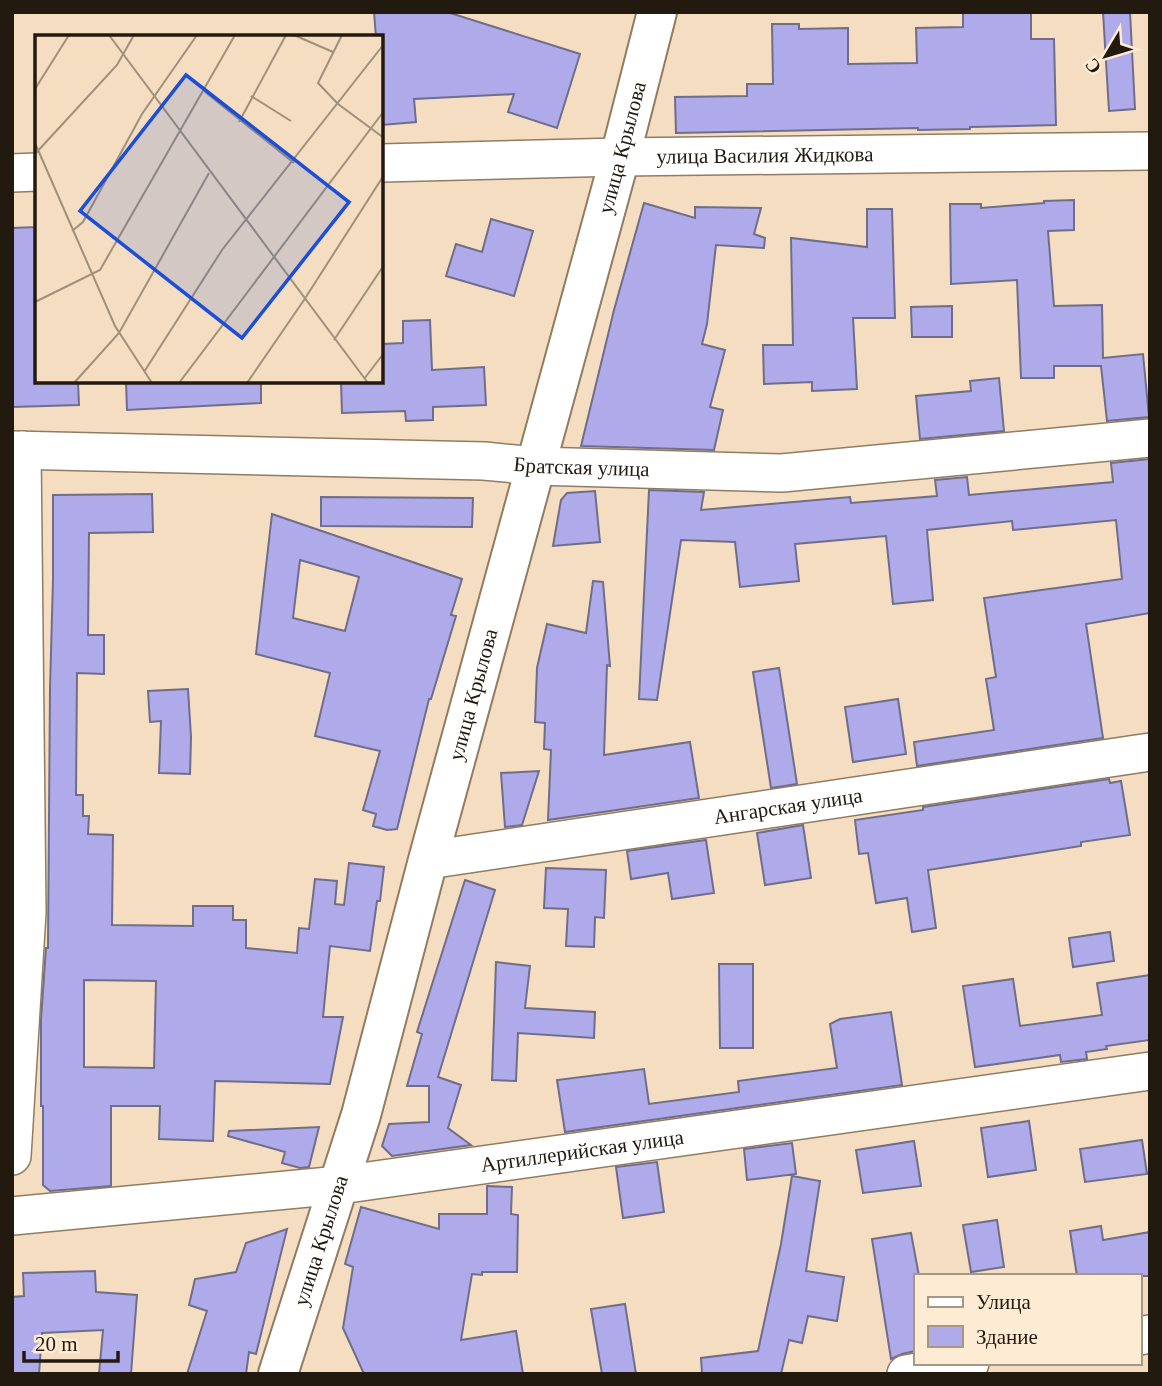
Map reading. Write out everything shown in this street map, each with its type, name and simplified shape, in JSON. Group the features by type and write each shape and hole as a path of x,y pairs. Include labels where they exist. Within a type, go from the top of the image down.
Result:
{"main road":[{"name":"улица Крылова","path":"278,1374 361,1115 657,12"}],"street":[{"name":"улица Василия Жидкова","path":"383,163 620,157 1150,151"},
{"path":"12,173 35,172"},
{"name":"Братская улица","path":"17,450 484,461 536,466 782,472 1150,438"},
{"path":"12,1156 20,915 17,450"},
{"name":"Ангарская улица","path":"428,860 1150,752"},
{"name":"Артиллерийская улица","path":"12,1216 340,1185 1150,1071"},
{"path":"906,1374 958,1365"}],"building":[{"path":"374,12 447,12 580,54 557,128 508,112 514,94 414,99 416,122 383,125 383,35 376,35"},
{"path":"963,12 1031,12 1031,39 1054,39 1056,125 970,129 676,133 675,97 747,96 747,84 773,84 772,24 799,24 799,29 848,28 848,64 917,63 916,28 963,27"},
{"path":"1103,12 1130,12 1135,109 1109,111"},
{"path":"1074,200 1074,230 1048,231 1054,306 1102,305 1103,358 1143,354 1149,417 1107,421 1101,366 1054,366 1054,378 1021,378 1017,280 951,284 950,204 981,204 981,208"},
{"path":"644,203 695,218 695,207 761,208 754,234 765,238 764,248 716,245 707,324 702,344 725,350 710,407 723,410 714,450 581,446 614,310"},
{"path":"867,209 892,209 895,318 853,318 857,389 812,391 812,382 764,384 763,345 793,345 791,238 867,247"},
{"path":"491,219 533,231 514,296 446,276 456,244 482,252"},
{"path":"35,227 35,383 78,383 79,405 12,407 12,228"},
{"path":"952,306 952,337 912,337 911,307"},
{"path":"430,320 432,370 484,367 486,405 433,407 433,420 406,421 405,411 342,413 341,383 383,383 383,344 403,343 403,321"},
{"path":"999,378 1004,431 920,439 916,396 971,391 970,381"},
{"path":"126,383 261,383 261,403 127,410"},
{"path":"1150,459 1150,613 1086,624 1103,738 917,766 914,742 994,730 986,679 996,677 984,598 1122,579 1116,520 1013,530 1012,521 927,530 933,600 893,604 886,536 795,544 799,581 740,587 735,542 681,540 657,700 639,699 649,490 704,492 701,510 850,497 851,503 937,496 935,480 967,477 969,495 1113,482 1111,463"},
{"path":"595,491 600,542 553,546 561,500 567,493"},
{"path":"152,494 153,532 89,533 88,635 104,635 104,674 77,673 76,795 83,795 83,816 89,816 88,834 113,835 112,925 193,926 193,906 233,906 233,920 246,920 246,948 297,953 299,928 309,929 315,879 337,881 335,904 344,905 349,863 384,867 370,951 330,946 323,1017 343,1017 330,1084 215,1081 213,1141 159,1139 160,1106 111,1106 111,1186 50,1191 43,1185 41,1019 48,948 53,495","holes":["84,980 156,981 154,1068 84,1067"]},
{"path":"321,497 473,498 472,527 321,526"},
{"path":"272,514 462,579 451,615 456,616 429,699 397,829 387,830 373,826 376,814 363,810 380,751 315,736 330,673 256,654","holes":["300,560 359,577 345,631 293,618"]},
{"path":"593,581 603,582 610,666 607,665 604,755 690,742 699,798 548,820 551,750 544,749 545,723 535,722 537,668 547,624 586,633"},
{"path":"779,668 797,784 771,788 753,672"},
{"path":"188,689 190,774 159,773 161,721 150,722 148,691"},
{"path":"898,699 906,754 853,762 845,707"},
{"path":"539,771 522,825 505,827 501,773"},
{"path":"1109,779 1110,783 1121,781 1130,835 1081,842 1081,846 928,870 936,928 912,932 907,898 876,903 868,853 859,854 855,820"},
{"path":"803,825 811,878 765,885 757,833"},
{"path":"706,840 714,893 672,899 668,873 631,879 627,851"},
{"path":"546,868 606,870 604,918 595,917 594,947 566,946 568,909 544,908"},
{"path":"465,880 495,890 438,1077 461,1085 448,1128 471,1145 392,1156 382,1146 389,1124 429,1122 429,1086 407,1086 422,1034 417,1032"},
{"path":"1110,932 1114,961 1073,967 1069,938"},
{"path":"496,962 530,966 525,1008 595,1012 594,1038 518,1033 516,1081 492,1080"},
{"path":"719,964 753,964 753,1048 720,1048"},
{"path":"1150,975 1150,1040 1106,1046 1107,1049 1086,1052 1087,1059 1061,1062 1060,1055 975,1067 963,986 1013,979 1020,1026 1102,1015 1097,983"},
{"path":"891,1012 902,1085 565,1132 557,1080 644,1069 649,1104 739,1092 738,1081 837,1068 830,1024 840,1019"},
{"path":"1029,1121 1036,1170 988,1177 981,1128"},
{"path":"319,1127 309,1167 300,1168 282,1163 285,1152 228,1136 229,1131"},
{"path":"1142,1140 1147,1174 1085,1182 1080,1149"},
{"path":"914,1141 921,1186 863,1193 856,1150"},
{"path":"792,1143 796,1174 747,1180 744,1149"},
{"path":"657,1162 664,1212 623,1218 616,1167"},
{"path":"792,1176 820,1181 806,1271 844,1277 837,1321 808,1316 802,1343 789,1340 781,1374 702,1374 701,1358 758,1351 781,1244"},
{"path":"487,1186 512,1187 511,1214 518,1215 517,1272 472,1274 461,1340 516,1331 523,1374 364,1374 343,1328 353,1267 345,1264 361,1207 439,1229 439,1214 487,1214"},
{"path":"997,1220 1004,1267 971,1272 963,1225"},
{"path":"1101,1226 1103,1240 1150,1232 1150,1276 1077,1274 1070,1231"},
{"path":"287,1229 256,1354 249,1352 246,1374 187,1374 207,1311 189,1305 195,1279 236,1272 246,1243"},
{"path":"911,1233 919,1274 914,1274 914,1351 891,1359 872,1239"},
{"path":"95,1271 96,1292 137,1295 131,1374 99,1374 103,1330 42,1333 39,1374 12,1374 12,1297 24,1296 23,1273"},
{"path":"625,1304 636,1374 602,1374 591,1309"}]}
